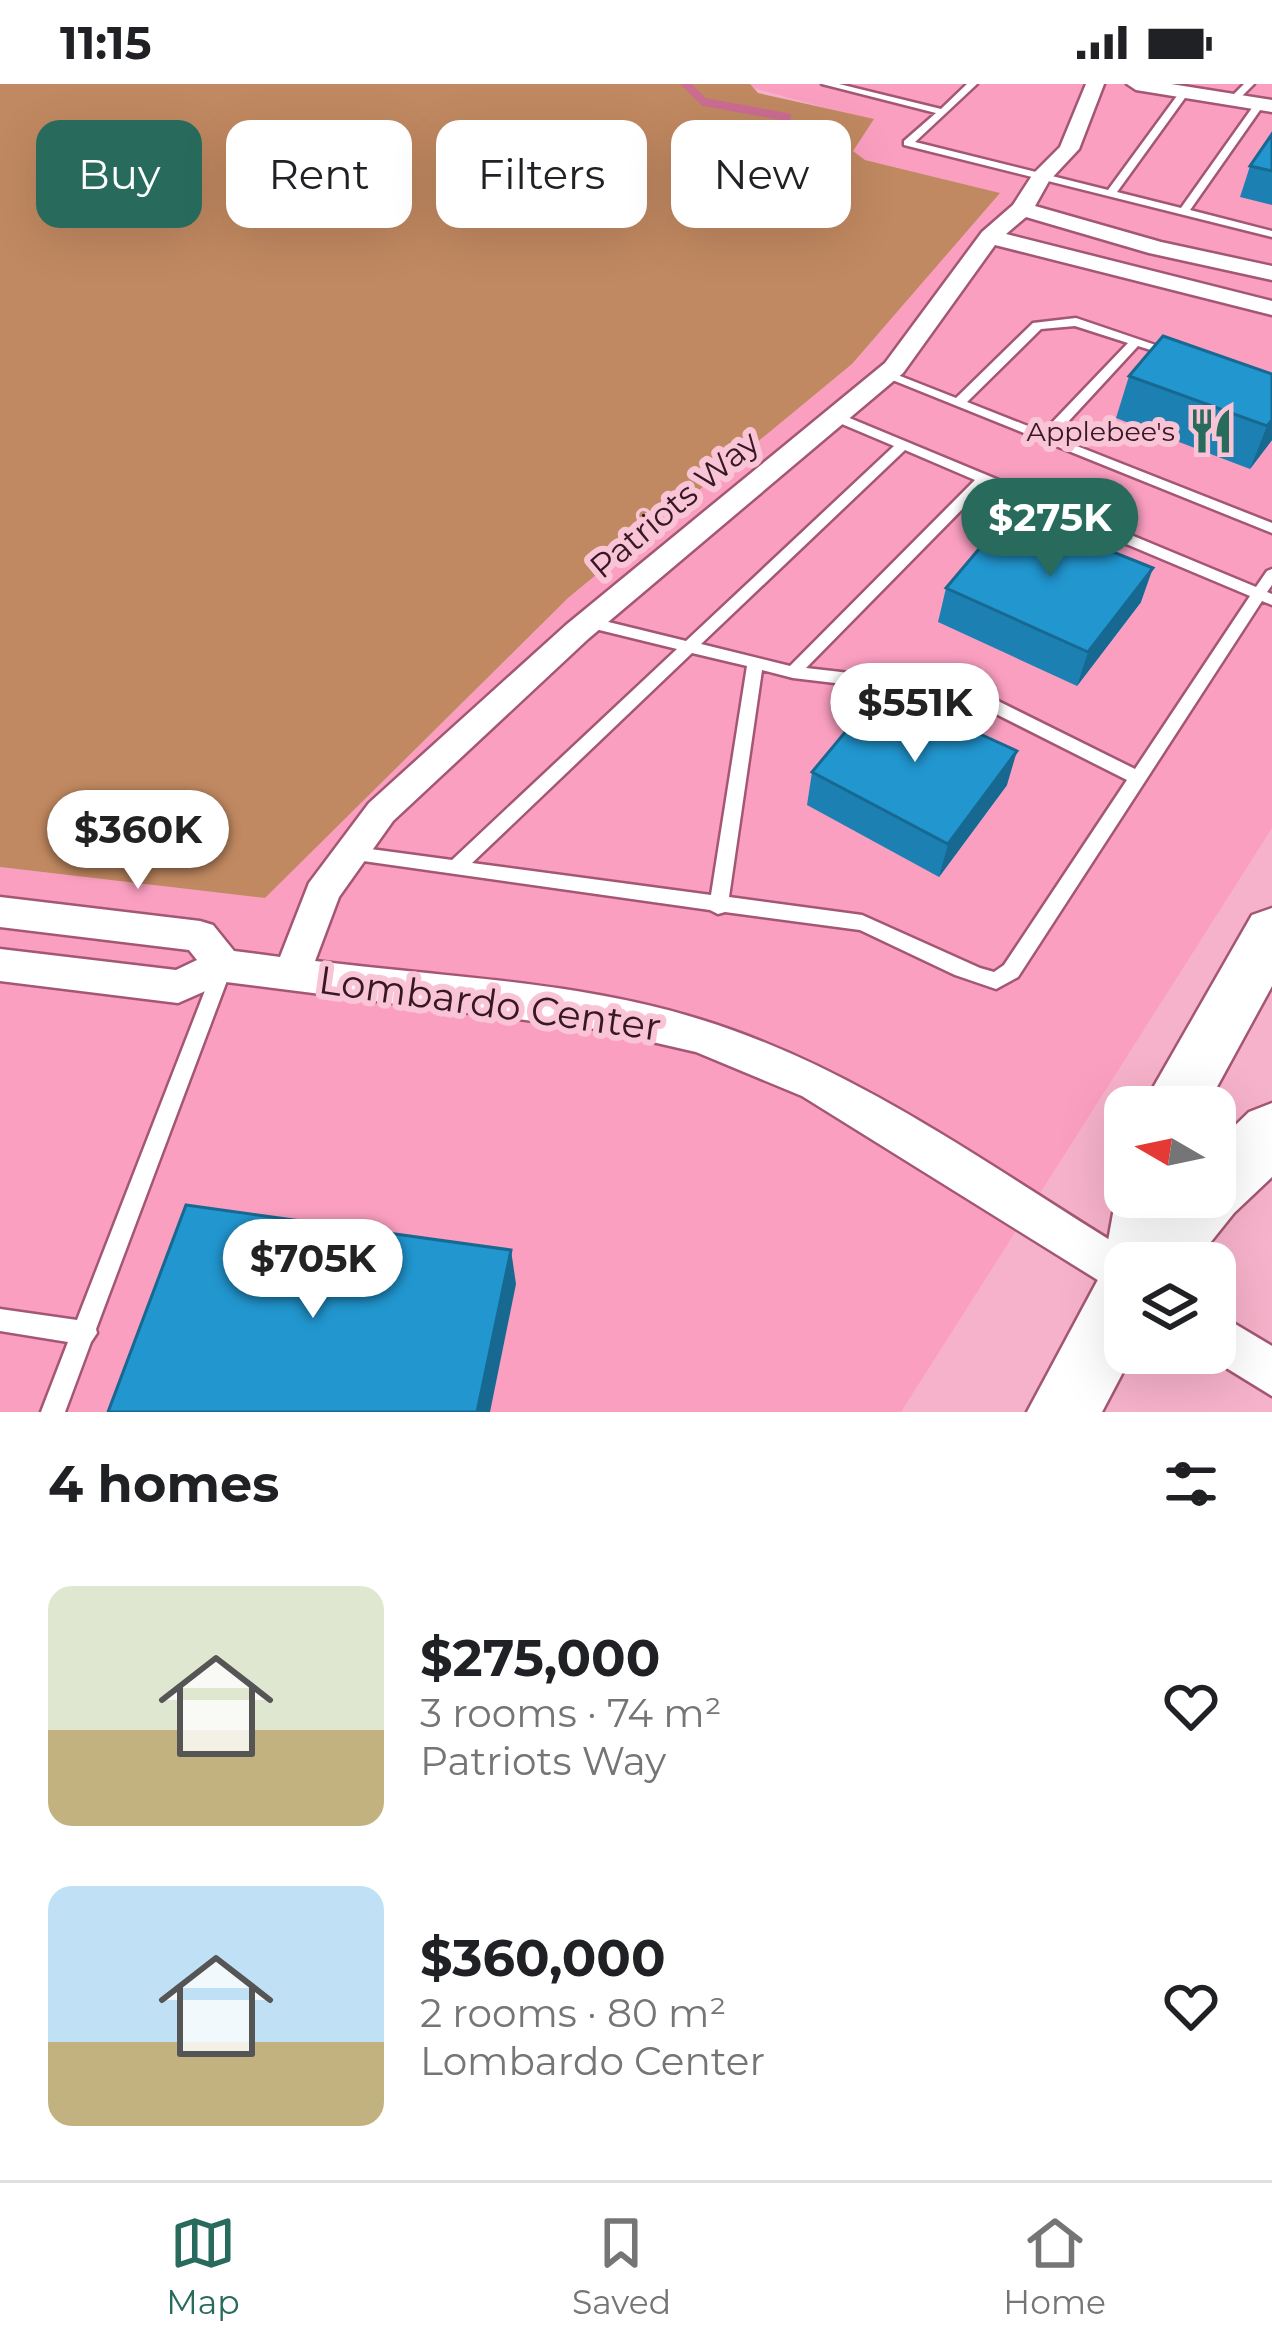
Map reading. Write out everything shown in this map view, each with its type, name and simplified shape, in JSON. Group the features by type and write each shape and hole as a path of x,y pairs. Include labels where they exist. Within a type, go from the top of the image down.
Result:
{"main road":[{"path":"1185,1086 1272,932"},
{"path":"1236,1168 1272,1133"},
{"path":"1168,1242 1190,1218"},
{"path":"1064,1412 1104,1337"}],"street":[{"name":"Patriots Way","path":"292,974 322,893 381,812 588,622 886,375 990,237 1022,209 1040,178 1070,149 1095,84"},
{"path":"1136,84 1185,92 1242,92 1261,108"},
{"path":"1022,209 1272,273"},
{"path":"990,237 1272,308"},
{"name":"Lombardo Center","path":"0,912 200,936 223,966"},
{"name":"Lombardo Center","path":"0,965 178,987 223,966 596,1012 700,1036 815,1083 1104,1262"},
{"path":"1236,1349 1272,1372"}],"lane":[{"path":"827,84 943,112"},
{"path":"972,84 908,143 1272,234"},
{"path":"1110,195 1185,92"},
{"path":"1183,213 1261,108 1272,121"},
{"path":"958,403 1037,326 1076,322 1181,356"},
{"path":"1046,438 1136,341"},
{"path":"886,375 1272,528"},
{"path":"835,416 1265,597"},
{"path":"456,867 903,445"},
{"path":"794,672 984,479"},
{"path":"347,853 862,923 969,975 996,982 1011,971 1265,597 1272,574"},
{"path":"588,622 794,672 902,685 986,702 1138,778"},
{"path":"718,907 755,663"},
{"path":"53,1412 223,966"},
{"path":"0,1320 86,1333"}],"shaded area":[{"path":"0,84 750,84 758,93 874,119 853,151 865,160 1000,193 852,364 568,598 265,898 0,867"},
{"path":"738,84 1272,84 1272,828 901,1412 0,1412 0,867 265,898 568,598 852,364 999,193 851,156 851,124 856,116"}],"building":[{"path":"1272,134 1272,171 1250,166"},
{"path":"1163,336 1272,374 1272,420 1267,426 1129,376"},
{"path":"1011,511 1153,568 1088,652 946,588"},
{"path":"881,689 1017,751 948,844 812,772"},
{"path":"186,1205 511,1250 477,1412 108,1412"}],"waterway":[{"path":"686,84 704,102 787,117"}],"place":[{"name":"Applebee's","path":"1211,431"}]}
